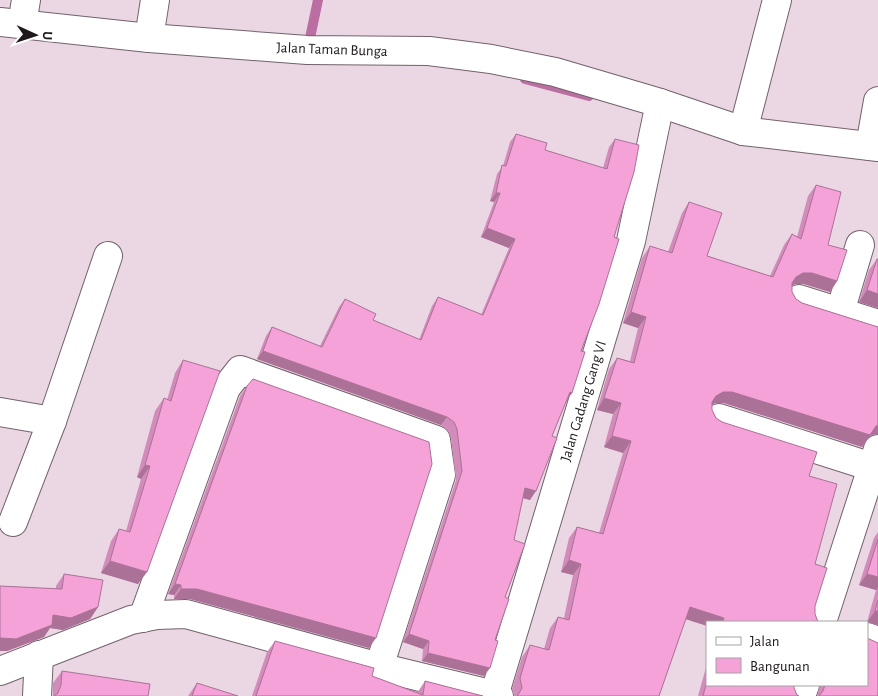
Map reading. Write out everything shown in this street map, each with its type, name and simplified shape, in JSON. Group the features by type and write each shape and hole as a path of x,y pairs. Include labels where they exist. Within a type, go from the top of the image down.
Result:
{"street":[{"path":"149,38 155,0"},
{"path":"742,131 777,0"},
{"name":"Jalan Taman Bunga","path":"16,15 149,38 307,50 429,51 491,59 555,72 660,103 742,131 874,147"},
{"path":"874,147 878,102"},
{"name":"Jalan Gadang Gang VI","path":"496,696 631,241 660,103"},
{"path":"840,312 860,245"},
{"path":"13,522 52,420 108,256"},
{"path":"799,299 878,324"},
{"path":"143,618 226,388 240,370 436,440 441,475 379,667"},
{"path":"0,412 52,420"},
{"path":"719,418 875,458 822,621"},
{"path":"0,670 131,620 186,614 379,667 496,696"},
{"path":"37,696 39,655"}],"building":[{"path":"516,134 547,143 545,150 607,169 615,139 639,145 634,172 614,237 619,239 599,304 581,351 585,352 572,393 570,392 552,436 557,438 536,491 525,488 514,540 525,544 505,597 509,599 495,640 498,641 490,668 428,653 429,641 409,634 462,471 457,429 454,422 447,417 263,351 272,327 322,347 345,299 376,314 373,320 421,340 438,297 483,315 515,239 487,228 500,193 496,193 502,165 506,166"},
{"path":"816,185 841,192 828,245 847,250 837,281 812,273 803,273 796,277 792,283 792,292 796,299 802,303 878,327 878,425 870,435 732,392 723,392 716,396 712,402 712,410 716,418 722,422 817,452 809,476 837,484 815,564 827,568 815,606 818,621 723,621 724,618 690,607 659,696 517,696 522,688 520,678 530,645 549,650 558,617 569,620 581,564 569,560 577,527 603,534 631,441 612,436 621,403 604,398 617,358 634,363 646,317 631,312 650,246 672,253 689,202 722,213 707,256 773,277 792,234 801,239"},
{"path":"878,259 878,294 867,290"},
{"path":"183,360 220,371 147,572 110,561 119,529 130,532 150,466 145,465 164,398 171,401"},
{"path":"253,379 429,442 432,464 376,638 197,589 181,589 181,585 175,584 247,386"},
{"path":"878,539 878,577 867,574"},
{"path":"64,574 103,580 98,607 71,618 53,615 52,625 16,639 0,638 0,586 62,589"},
{"path":"878,600 878,611 875,611"},
{"path":"868,638 878,643 878,696 819,696 825,686 868,686"},
{"path":"275,641 374,668 372,676 423,695 425,681 483,696 256,696"},
{"path":"62,671 150,684 148,696 54,696 58,693 61,685"},
{"path":"197,683 238,696 192,696"},
{"path":"706,685 794,686 799,696 703,696"}],"waterway":[{"path":"310,38 318,0"},
{"path":"525,79 589,96"}]}
